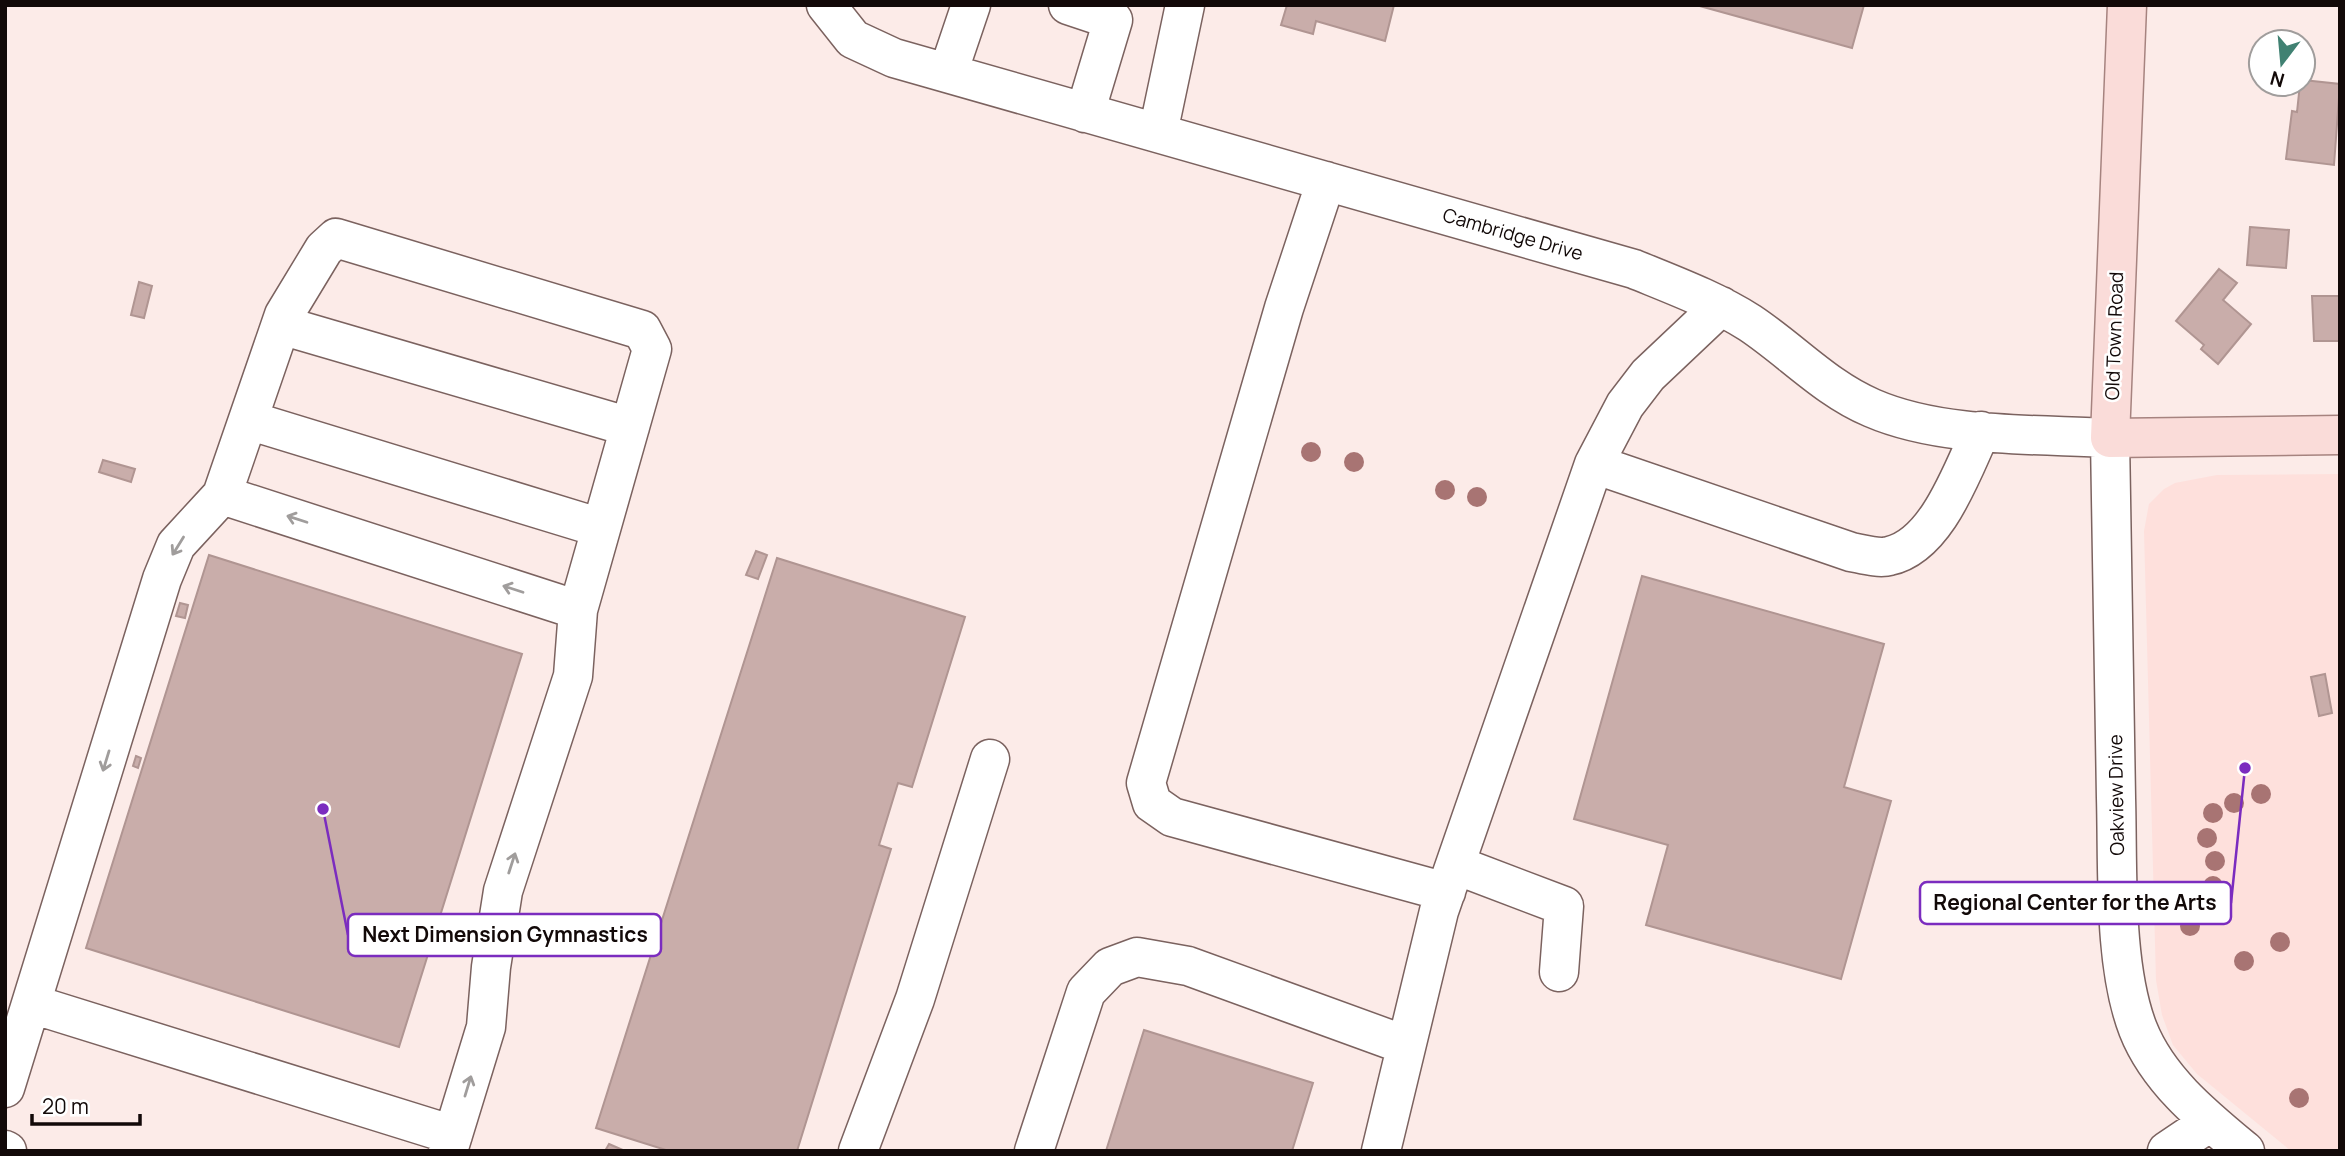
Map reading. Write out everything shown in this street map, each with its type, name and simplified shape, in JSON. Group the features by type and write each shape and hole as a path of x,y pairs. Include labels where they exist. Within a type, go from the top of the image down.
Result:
{"main road":[{"name":"Old Town Road","path":"2110,438 2127,5"},
{"path":"2110,438 2340,435"}],"street":[{"name":"Cambridge Drive","path":"826,5 853,38 894,58 1634,269 1721,306 1752,324 1834,389 1874,410 1923,423 1981,431 2110,438"},
{"path":"948,74 971,5"},
{"path":"1068,5 1113,20 1085,113"},
{"path":"1158,133 1185,5"},
{"path":"1326,181 1284,308 1146,783 1152,803 1172,817 1451,878 1564,906 1559,972"},
{"path":"5,1088 162,579 176,545 222,495 281,325 324,249 336,238 642,330 652,349 578,610 573,676 503,891 491,967 486,1027 450,1143 32,1004"},
{"path":"1381,1151 1405,1045 1451,878 1594,464 1625,405 1648,375 1721,306"},
{"path":"281,325 630,427"},
{"path":"248,420 601,528"},
{"path":"1594,464 1851,552 1888,557 1916,545 1943,509 1981,431"},
{"name":"Oakview Drive","path":"2110,438 2118,867 2127,985 2139,1030 2153,1056 2179,1091 2245,1151"},
{"path":"222,495 578,610"},
{"path":"858,1151 915,999 990,759"},
{"path":"1034,1151 1086,992 1110,967 1136,957 1188,966 1405,1045"},
{"path":"2167,1151 2210,1122"}],"shaded area":[{"path":"2340,474 2340,1151 2291,1151 2197,1074 2173,1045 2162,1015 2156,980 2144,531 2149,504 2164,489 2175,483 2217,475"}],"building":[{"path":"1287,5 1394,5 1385,41 1316,21 1313,34 1281,25"},
{"path":"1696,5 1864,5 1852,48"},
{"path":"2317,82 2340,84 2334,165 2286,159 2292,111 2297,112 2298,98 2317,98"},
{"path":"2250,227 2289,230 2286,268 2247,265"},
{"path":"2219,269 2237,283 2223,300 2251,324 2218,364 2201,349 2204,345 2176,321"},
{"path":"139,282 152,286 144,318 131,315"},
{"path":"2312,296 2339,296 2340,341 2314,341"},
{"path":"103,460 135,469 131,482 99,472"},
{"path":"756,551 767,555 758,579 746,575"},
{"path":"209,555 522,654 399,1047 86,948"},
{"path":"777,558 965,617 912,787 898,783 879,845 891,849 797,1151 669,1151 596,1128"},
{"path":"1642,576 1884,644 1844,787 1891,801 1841,979 1646,925 1668,845 1574,819"},
{"path":"180,603 188,605 185,618 176,616"},
{"path":"2325,674 2332,713 2319,716 2311,677"},
{"path":"136,756 141,758 138,768 133,766"},
{"path":"1144,1030 1313,1083 1292,1151 1106,1151"},
{"path":"609,1144 625,1151 605,1151"}],"place":[{"name":"Regional Center for the Arts","path":"2245,768"},
{"name":"Next Dimension Gymnastics","path":"323,809"}]}
